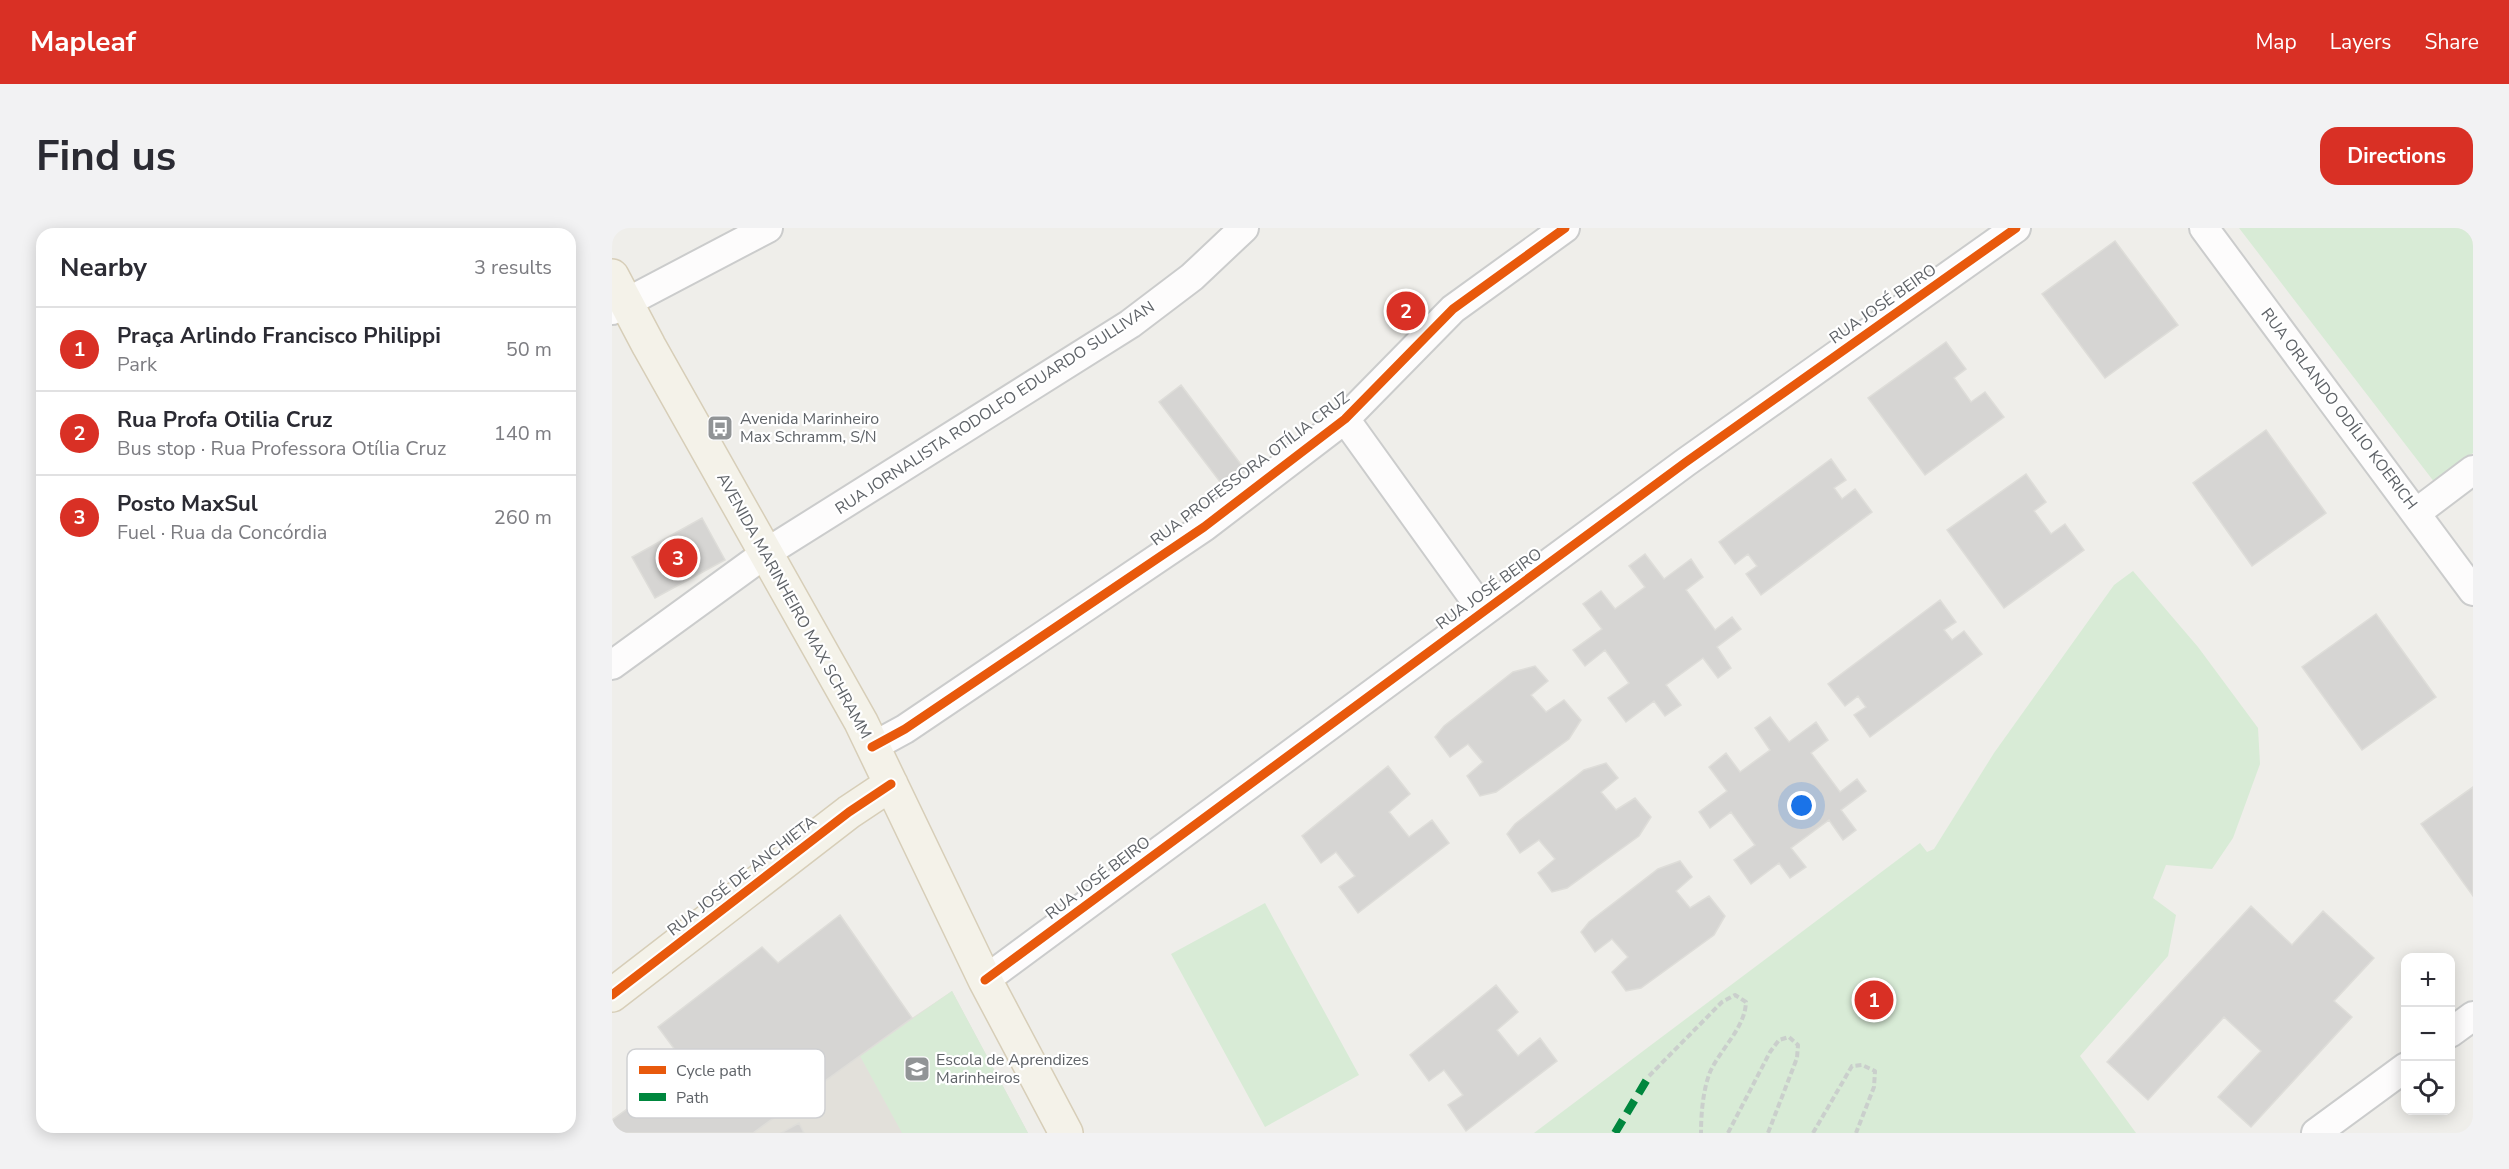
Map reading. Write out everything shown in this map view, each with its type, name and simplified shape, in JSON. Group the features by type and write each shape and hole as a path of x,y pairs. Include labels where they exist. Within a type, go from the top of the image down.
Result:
{"main road":[{"name":"AVENIDA MARINHEIRO MAX SCHRAMM","path":"617,296 649,346 861,722 985,980 1066,1133"},
{"name":"RUA JOSÉ DE ANCHIETA","path":"612,994 849,812 891,784"}],"street":[{"path":"617,296 768,228"},
{"name":"RUA JORNALISTA RODOLFO EDUARDO SULLIVAN","path":"612,665 766,553 1130,324 1192,277 1244,228"},
{"name":"RUA PROFESSORA OTÍLIA CRUZ","path":"872,747 905,729 1204,527 1345,419 1453,309 1565,228"},
{"name":"RUA JOSÉ BEIRO","path":"985,980 1686,462 2016,228"},
{"name":"RUA ORLANDO ODÍLIO KOERICH","path":"2204,228 2473,591"},
{"path":"1345,419 1484,611"},
{"path":"2416,513 2473,470"},
{"path":"2455,1030 2473,1016"},
{"path":"2316,1133 2401,1071"}],"path":[{"path":"1649,1076 1722,1002 1735,995 1746,1002 1745,1018 1723,1047 1710,1074 1701,1115 1701,1133"},
{"path":"1728,1133 1770,1052 1779,1040 1790,1036 1798,1045 1797,1058 1768,1133"},
{"path":"1813,1133 1852,1066 1862,1065 1875,1071 1874,1087 1856,1133"}],"shaded area":[{"name":"Escola de Aprendizes Marinheiros","path":"952,991 1028,1133 753,1133 774,1118 825,1118 825,1081"}],"green space":[{"path":"2239,228 2473,228 2473,453 2435,483"},
{"path":"2133,571 2198,647 2258,728 2260,764 2233,838 2212,869 2166,865 2153,898 2176,915 2168,956 2080,1056 2136,1133 1534,1133 1920,843 1927,852 1934,849 1994,753 2114,585"},
{"path":"1265,903 1359,1075 1265,1127 1171,954"},
{"name":"Escola de Aprendizes Marinheiros","path":"952,991 1028,1133 902,1133 860,1056"}],"building":[{"path":"2115,241 2178,325 2105,378 2042,294"},
{"path":"1946,342 1966,369 1954,378 1971,402 1985,392 2004,417 1925,475 1868,398"},
{"path":"1181,385 1246,471 1224,487 1159,402"},
{"path":"2266,430 2326,513 2252,566 2193,483"},
{"path":"1831,459 1846,480 1834,488 1842,499 1855,489 1872,512 1761,595 1746,574 1757,566 1748,554 1735,564 1719,542"},
{"path":"2026,474 2046,502 2034,511 2051,534 2065,524 2084,550 2004,608 1947,530"},
{"path":"702,518 725,560 655,598 632,557"},
{"path":"1645,554 1664,579 1691,559 1703,577 1686,590 1715,630 1732,617 1741,629 1717,647 1731,668 1718,678 1703,658 1666,685 1681,705 1665,716 1654,701 1626,722 1608,698 1629,683 1605,650 1585,666 1573,650 1602,629 1583,604 1601,591 1615,609 1645,587 1629,566"},
{"path":"1940,600 1956,622 1944,630 1952,640 1964,631 1982,654 1870,737 1854,715 1866,707 1858,696 1845,706 1828,684"},
{"path":"2376,614 2436,697 2362,750 2302,667"},
{"path":"1535,666 1548,681 1531,695 1546,712 1564,700 1581,720 1569,739 1496,792 1480,796 1467,776 1483,762 1468,744 1450,757 1435,737 1444,726 1513,672"},
{"path":"1770,717 1789,742 1816,722 1828,740 1811,753 1840,792 1857,779 1866,791 1841,810 1856,830 1843,840 1829,820 1791,848 1806,867 1790,878 1779,863 1751,884 1734,860 1755,845 1731,812 1710,828 1699,812 1727,791 1709,767 1726,753 1740,772 1770,750 1755,728"},
{"path":"1606,763 1618,778 1601,792 1616,810 1635,798 1651,817 1639,836 1567,888 1552,892 1538,873 1555,859 1539,840 1520,853 1507,834 1515,824 1584,770"},
{"path":"1388,766 1410,794 1389,812 1409,837 1432,820 1449,843 1358,913 1339,887 1355,876 1336,852 1321,863 1302,836"},
{"path":"2473,787 2473,896 2421,824"},
{"path":"1680,861 1692,877 1676,891 1690,908 1709,896 1725,916 1714,935 1641,988 1626,991 1612,972 1628,957 1612,939 1595,952 1581,932 1589,922 1658,869"},
{"path":"2251,906 2292,945 2323,911 2374,958 2334,1001 2352,1017 2251,1127 2218,1097 2261,1051 2224,1017 2148,1100 2107,1062"},
{"path":"840,915 912,1018 825,1081 825,1049 674,1049 658,1027 762,947 778,963"},
{"path":"1496,985 1518,1012 1497,1030 1518,1056 1540,1038 1557,1061 1466,1131 1448,1105 1463,1095 1444,1070 1429,1081 1410,1055"},
{"path":"627,1109 627,1118 774,1118 753,1133 612,1133 612,1120"},
{"path":"799,1123 804,1133 781,1133"}],"marked path":[{"path":"1615,1133 1649,1076"}],"cycle path":[{"path":"872,747 905,729 1204,527 1345,419 1453,309 1565,228"},
{"path":"985,980 1686,462 2016,228"},
{"path":"612,995 849,812 891,784"}],"place":[{"name":"Rua Profa Otilia Cruz","path":"1406,311"},
{"name":"Avenida Marinheiro Max Schramm, S/N","path":"720,428"},
{"name":"Posto MaxSul","path":"678,558"},
{"name":"Praça Arlindo Francisco Philippi","path":"1874,1000"},
{"name":"Escola de Aprendizes Marinheiros","path":"917,1069"}]}
